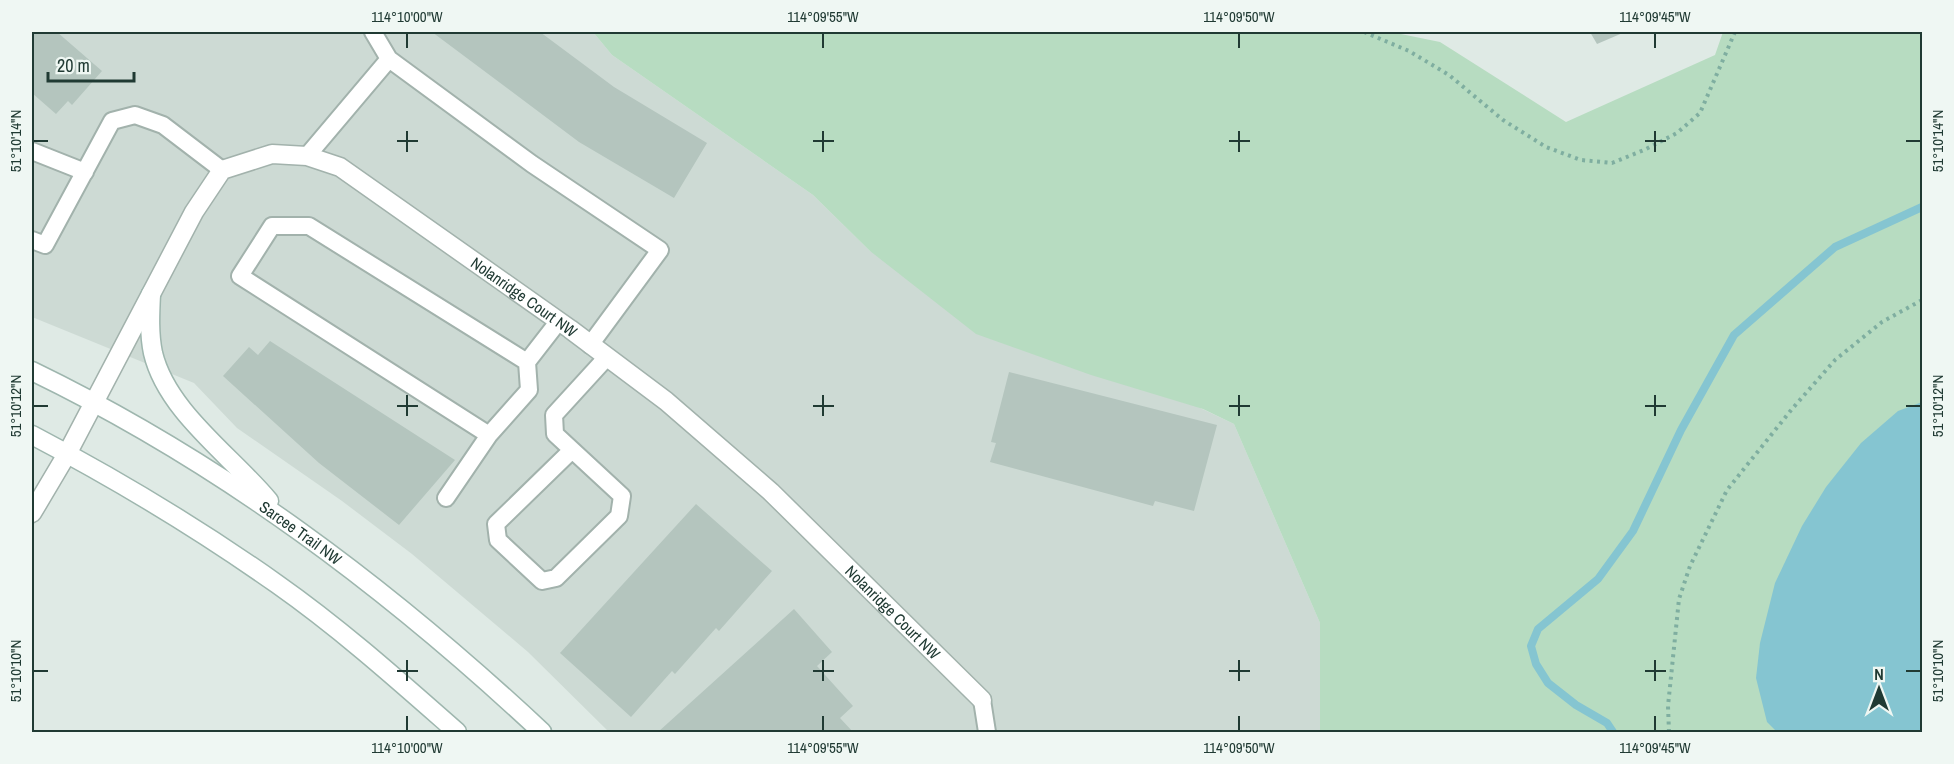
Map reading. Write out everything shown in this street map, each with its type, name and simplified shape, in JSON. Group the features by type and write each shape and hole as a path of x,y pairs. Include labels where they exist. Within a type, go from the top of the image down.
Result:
{"main road":[{"name":"Nolanridge Court NW","path":"222,170 272,154 307,156 340,167 666,401 771,492 981,700"},
{"path":"32,513 67,454 194,212 222,170"},
{"path":"151,294 150,337 153,356 169,391 187,414 253,481 285,521"},
{"name":"Sarcee Trail NW","path":"32,370 94,401 178,449 245,492 420,623 542,732"},
{"path":"32,435 144,497 278,585 341,633 457,732"}],"lane":[{"path":"373,32 389,59 532,164 660,250 590,345"},
{"path":"307,156 389,59"},
{"path":"32,240 45,245 112,121 135,115 163,125 222,170"},
{"path":"32,151 85,172"},
{"path":"489,435 240,276 272,226 309,226 527,362"},
{"path":"446,498 489,435 529,390 527,362 558,322"},
{"path":"572,450 496,524 498,540 542,581 556,578 619,516 622,496 555,434 554,416 607,357"},
{"path":"981,700 987,732"}],"path":[{"path":"1364,32 1409,51 1449,75 1503,120 1546,147 1581,160 1612,163 1677,134 1700,114 1735,32"},
{"path":"1669,732 1668,706 1679,599 1690,566 1727,490 1835,360 1882,322 1923,300"}],"shaded area":[{"path":"32,32 593,32 612,55 813,195 870,251 1234,424 1320,623 1320,732 609,732 528,652 412,554 342,501 237,428 194,383 32,317"}],"green space":[{"path":"593,32 1391,32 1440,42 1566,122 1715,55 1723,32 1922,32 1922,732 1320,732 1320,623 1234,424 1203,409 1091,375 976,334 870,251 813,195 612,55"}],"water":[{"path":"1922,402 1922,732 1777,732 1767,722 1756,678 1760,643 1775,583 1802,526 1826,487 1861,443 1898,411"}],"building":[{"path":"32,32 57,32 102,71 72,105 68,101 56,114 32,93"},
{"path":"432,32 540,32 614,87 707,143 674,198 579,142"},
{"path":"1590,32 1625,32 1597,44"},
{"path":"270,341 455,460 399,525 319,463 223,376 249,347 258,355"},
{"path":"1009,372 1217,425 1194,511 1155,501 1153,506 990,462 996,443 991,442"},
{"path":"696,504 772,571 719,631 716,628 675,674 672,671 631,717 560,653"},
{"path":"794,609 832,652 817,666 853,706 840,718 853,732 658,732"}],"waterway":[{"path":"1613,732 1607,723 1576,705 1548,683 1536,664 1531,646 1538,629 1598,579 1633,531 1681,430 1734,335 1835,247 1922,207"}]}
